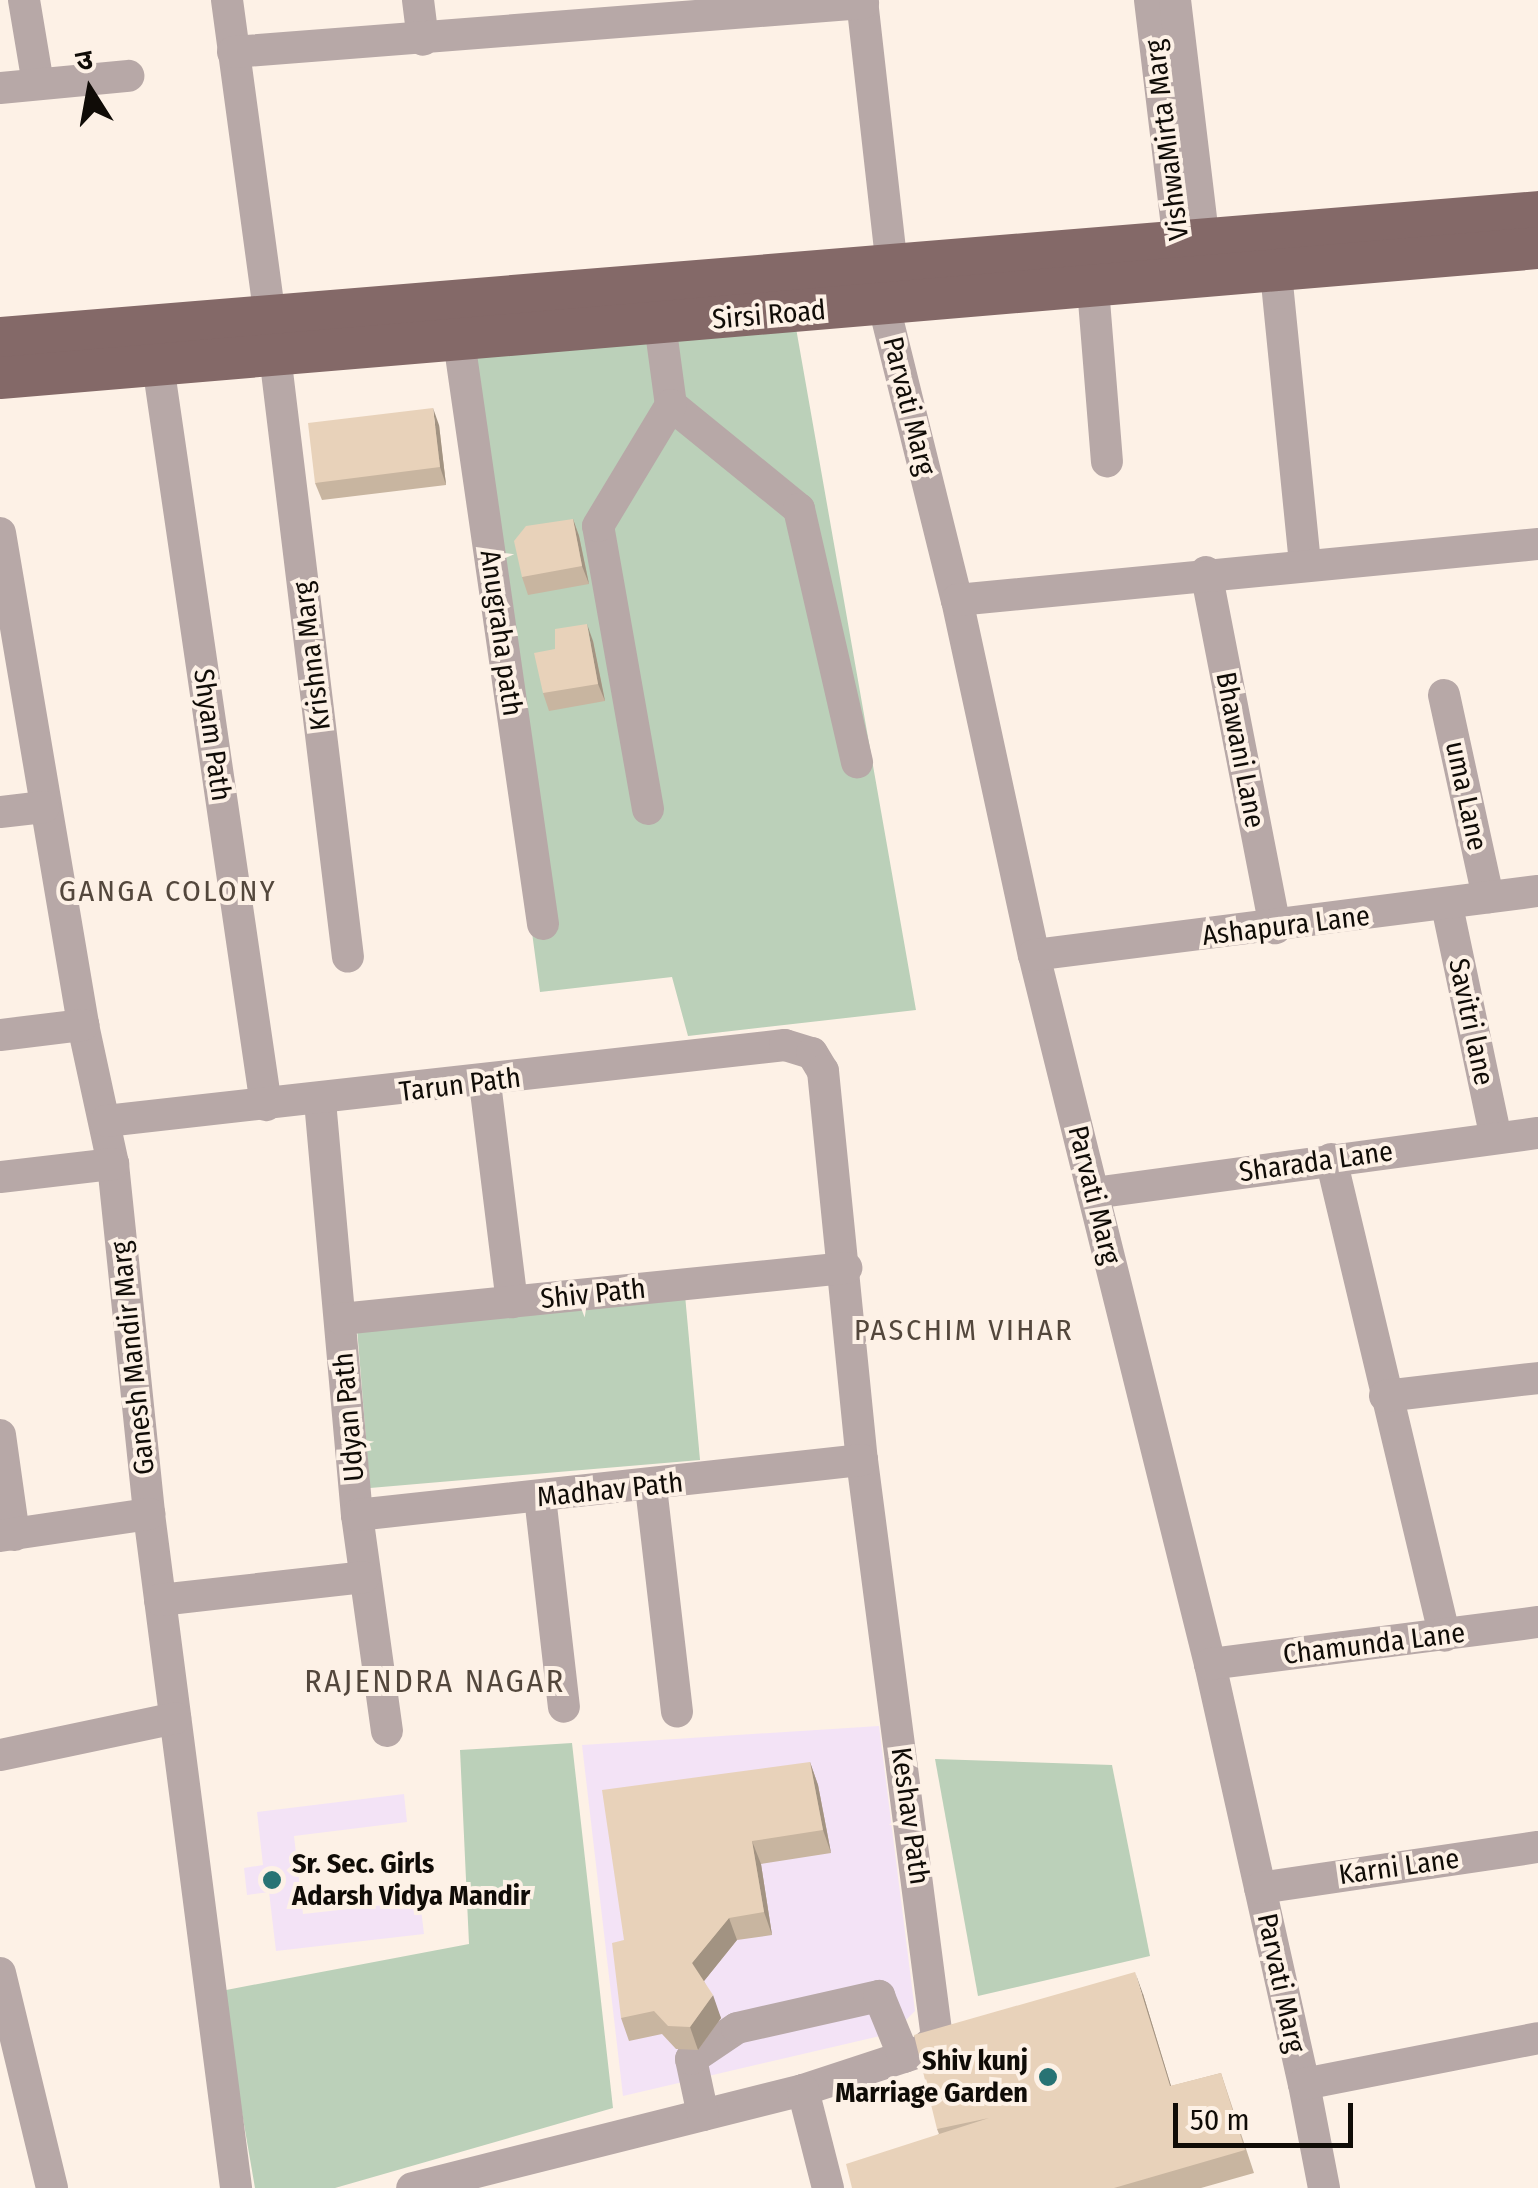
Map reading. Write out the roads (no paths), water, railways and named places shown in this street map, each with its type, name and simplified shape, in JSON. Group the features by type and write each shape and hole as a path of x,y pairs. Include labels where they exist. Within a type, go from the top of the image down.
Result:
{"main road":[{"name":"Sirsi Road","path":"0,378 158,365 273,336 1194,260 1538,212"},
{"name":"Sirsi Road","path":"0,338 273,336 459,341 660,324 888,287 1093,288 1194,260 1276,273 1538,248"}],"street":[{"path":"24,0 38,84"},
{"name":"Krishna Marg","path":"227,0 273,336 348,957"},
{"path":"418,0 423,40"},
{"name":"VishwaMirta Marg","path":"1150,0 1194,260"},
{"name":"VishwaMirta Marg","path":"1175,0 1194,260"},
{"path":"233,52 423,40 649,11 862,1"},
{"name":"Parvati Marg","path":"862,1 888,287 1034,954 1210,1664 1324,2188"},
{"path":"0,88 128,76"},
{"path":"1276,273 1305,562"},
{"path":"1093,288 1106,462"},
{"path":"648,809 598,526 671,406 660,324"},
{"name":"Anugraha path","path":"459,341 543,924"},
{"name":"Shyam Path","path":"158,365 266,1105"},
{"path":"671,406 799,509 858,762"},
{"name":"Ganesh Mandir Marg","path":"0,533 3,578 83,1025 114,1164 149,1514 236,2188"},
{"path":"957,600 1305,562 1538,544"},
{"name":"Bhawani Lane","path":"1206,572 1274,928"},
{"name":"uma Lane","path":"1444,695 1488,897"},
{"path":"0,812 44,808"},
{"name":"Ashapura Lane","path":"1034,954 1274,928 1538,891"},
{"name":"Savitri lane","path":"1447,906 1496,1138"},
{"path":"0,1035 83,1025"},
{"name":"Tarun Path","path":"106,1121 485,1083 784,1045 812,1052"},
{"name":"Keshav Path","path":"412,2188 803,2090 904,2056 937,2038 939,2022 862,1460 846,1268 823,1071 812,1052"},
{"path":"485,1083 512,1302"},
{"name":"Udyan Path","path":"320,1101 357,1515 387,1731"},
{"name":"Sharada Lane","path":"1094,1193 1538,1133"},
{"path":"1331,1159 1445,1636"},
{"path":"0,1177 114,1164"},
{"name":"Shiv Path","path":"341,1319 846,1268"},
{"path":"1385,1396 1538,1378"},
{"path":"0,1435 7,1535 149,1514"},
{"name":"Madhav Path","path":"357,1515 651,1487 862,1460"},
{"path":"651,1487 678,1710"},
{"path":"540,1497 564,1706"},
{"path":"160,1600 364,1576"},
{"name":"Chamunda Lane","path":"1210,1664 1538,1622"},
{"path":"0,1755 175,1718"},
{"name":"Karni Lane","path":"1260,1888 1538,1847"},
{"path":"0,1973 52,2188"},
{"path":"703,2115 691,2059 736,2028 879,1996 904,2056"},
{"path":"1304,2084 1538,2038"},
{"path":"803,2090 828,2188"}],"place":[{"name":"Sr. Sec. Girls Adarsh Vidya Mandir","path":"272,1880"},
{"name":"Shiv kunj Marriage Garden","path":"1048,2077"}],"district":[{"name":"GANGA COLONY","path":"168,891"},
{"name":"PASCHIM VIHAR","path":"964,1330"},
{"name":"RAJENDRA NAGAR","path":"435,1681"}]}
